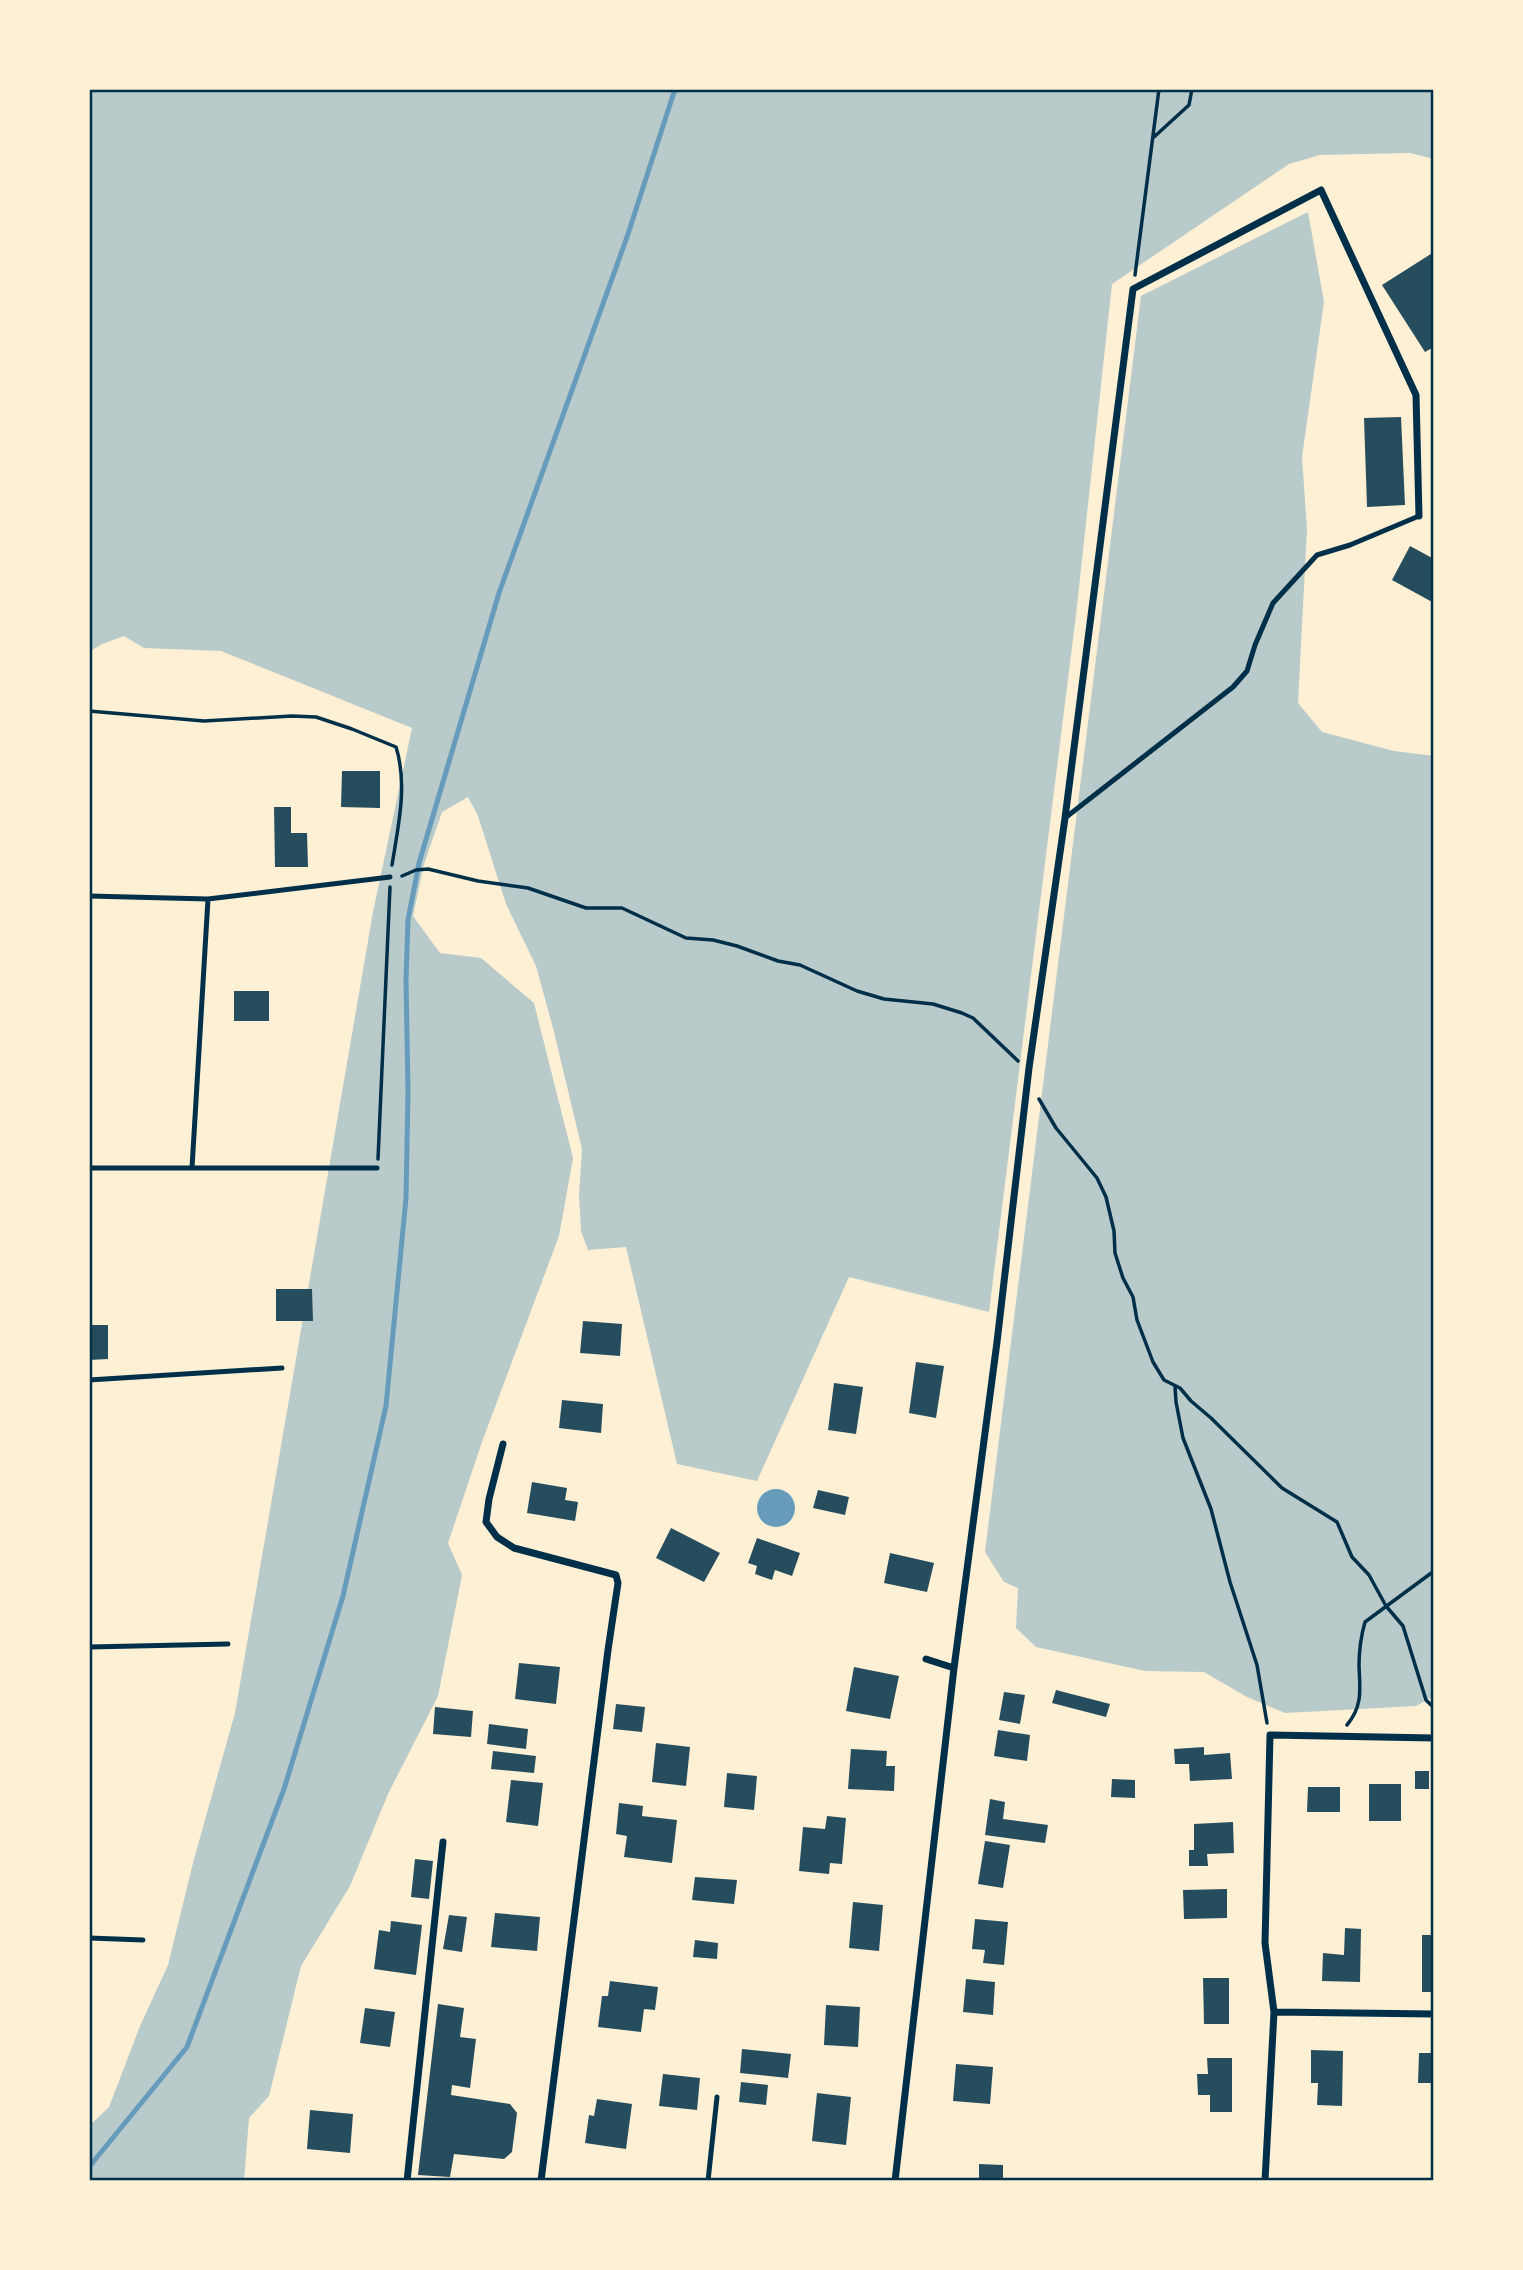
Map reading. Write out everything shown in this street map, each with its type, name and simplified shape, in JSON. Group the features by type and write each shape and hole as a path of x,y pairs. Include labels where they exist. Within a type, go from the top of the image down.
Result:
{"street":[{"path":"895,2181 954,1668 1133,289 1321,190 1416,395 1419,516"},
{"path":"503,1444 486,1522 497,1537 514,1548 616,1575 618,1583 541,2181"},
{"path":"926,1659 954,1668"},
{"path":"1265,2181 1274,2012 1265,1943 1270,1735 1434,1738"},
{"path":"407,2181 443,1842"},
{"path":"1274,2012 1434,2014"}],"lane":[{"path":"1065,818 1233,687 1247,671 1273,603 1317,555 1350,545 1419,516"},
{"path":"89,896 208,899 390,877"},
{"path":"192,1168 208,899"},
{"path":"89,1168 377,1168"},
{"path":"89,1380 282,1368"},
{"path":"89,1647 228,1644"},
{"path":"89,1938 143,1940"},
{"path":"708,2181 717,2097"}],"path":[{"path":"1133,289 1159,89"},
{"path":"1153,138 1189,105 1192,89"},
{"path":"89,711 204,721 292,716 316,718 396,747 400,760 401,797 390,877 377,1168"},
{"path":"390,877 397,878 416,870 428,869 478,881 528,888 586,908 622,908 692,940 713,940 800,965 857,991 884,999 933,1004 962,1013 973,1018 1012,1056 1030,1068"},
{"path":"1038,1097 1056,1128 1097,1178 1106,1197 1114,1231 1115,1253 1123,1279 1133,1297 1137,1320 1153,1362 1164,1380 1175,1385 1282,1488 1336,1522 1352,1557 1369,1575 1386,1606 1403,1626 1426,1700 1434,1708"},
{"path":"1175,1385 1183,1437 1211,1509 1230,1582 1257,1665 1270,1735"},
{"path":"1337,1737 1354,1716 1361,1698 1359,1664 1365,1622 1434,1571"}],"shaded area":[{"path":"89,89 1434,89 1434,159 1410,153 1320,155 1289,164 1112,284 1076,615 989,1312 849,1277 757,1481 677,1464 626,1247 588,1250 581,1231 579,1195 582,1149 536,966 506,904 478,816 468,797 442,812 424,864 413,916 440,953 481,958 534,1003 573,1158 559,1236 482,1442 448,1543 462,1575 438,1696 388,1794 350,1886 301,1966 269,2096 249,2118 244,2181 89,2181 89,2126 109,2107 140,2026 168,1965 194,1859 235,1713 373,912 412,728 221,651 144,648 124,636 89,652"},
{"path":"1308,212 1324,302 1302,457 1307,529 1298,703 1322,732 1394,751 1434,756 1434,1696 1416,1706 1285,1713 1247,1697 1204,1672 1145,1671 1036,1647 1016,1628 1018,1588 1004,1582 985,1552 1141,296"}],"water":[{"path":"776,1489 789,1495 795,1508 789,1521 776,1527 763,1521 757,1508 763,1495"}],"building":[{"path":"1434,252 1434,347 1425,352 1382,285"},
{"path":"1401,417 1405,505 1367,507 1364,418"},
{"path":"1410,546 1434,559 1434,603 1392,580"},
{"path":"342,771 380,771 380,808 341,807"},
{"path":"274,807 291,807 291,833 307,833 308,867 275,867"},
{"path":"234,991 269,991 269,1021 234,1021"},
{"path":"276,1289 312,1289 313,1321 276,1321"},
{"path":"583,1321 622,1324 620,1356 580,1353"},
{"path":"89,1325 108,1325 108,1359 89,1360"},
{"path":"916,1362 944,1366 936,1418 909,1413"},
{"path":"834,1383 863,1387 856,1434 828,1430"},
{"path":"562,1400 603,1404 601,1433 559,1428"},
{"path":"532,1482 567,1488 565,1500 578,1502 575,1521 527,1513"},
{"path":"818,1490 849,1497 845,1515 813,1508"},
{"path":"671,1528 720,1553 704,1582 656,1558"},
{"path":"757,1538 800,1553 792,1576 775,1570 772,1580 755,1574 757,1566 748,1563"},
{"path":"890,1553 934,1563 927,1592 884,1583"},
{"path":"519,1663 560,1667 556,1704 515,1699"},
{"path":"854,1667 899,1676 890,1719 846,1711"},
{"path":"1056,1690 1110,1704 1106,1717 1052,1703"},
{"path":"1004,1692 1025,1695 1020,1724 999,1720"},
{"path":"616,1704 645,1707 642,1732 613,1729"},
{"path":"435,1707 473,1711 471,1737 433,1734"},
{"path":"489,1724 528,1729 526,1749 487,1744"},
{"path":"998,1730 1030,1735 1027,1761 994,1756"},
{"path":"656,1743 690,1747 686,1786 652,1782"},
{"path":"1204,1747 1204,1755 1230,1753 1232,1779 1190,1781 1189,1764 1175,1764 1174,1749"},
{"path":"851,1749 887,1751 886,1766 895,1766 894,1791 848,1789"},
{"path":"493,1751 536,1756 534,1773 491,1769"},
{"path":"1415,1771 1429,1771 1429,1789 1415,1789"},
{"path":"727,1773 757,1776 754,1810 724,1807"},
{"path":"1112,1779 1135,1780 1135,1798 1111,1797"},
{"path":"511,1780 543,1783 538,1826 506,1822"},
{"path":"1369,1784 1401,1784 1401,1821 1369,1821"},
{"path":"1308,1787 1340,1787 1340,1812 1307,1812"},
{"path":"990,1799 1005,1802 1003,1819 1048,1825 1045,1843 985,1835"},
{"path":"619,1803 643,1806 642,1816 677,1820 672,1863 624,1857 627,1836 616,1834"},
{"path":"827,1816 846,1818 842,1864 830,1863 829,1874 799,1871 803,1827 825,1829"},
{"path":"1233,1822 1234,1853 1207,1854 1208,1866 1189,1866 1189,1850 1194,1850 1194,1824"},
{"path":"985,1841 1010,1845 1003,1888 978,1884"},
{"path":"415,1859 433,1861 429,1899 411,1897"},
{"path":"695,1877 737,1880 734,1904 692,1900"},
{"path":"1227,1889 1227,1918 1184,1919 1183,1890"},
{"path":"853,1902 883,1905 879,1951 849,1948"},
{"path":"495,1913 540,1917 537,1951 491,1947"},
{"path":"449,1915 467,1917 462,1952 443,1949"},
{"path":"975,1919 1008,1922 1004,1965 983,1963 985,1950 972,1949"},
{"path":"391,1921 422,1925 416,1975 374,1969 379,1930 390,1932"},
{"path":"1345,1928 1361,1929 1360,1982 1322,1981 1323,1953 1344,1955"},
{"path":"1422,1935 1434,1935 1434,1992 1422,1992"},
{"path":"695,1940 718,1943 717,1959 693,1957"},
{"path":"1203,1978 1229,1978 1229,2024 1204,2024"},
{"path":"966,1979 995,1982 993,2015 963,2012"},
{"path":"610,1981 658,1987 655,2010 644,2009 641,2032 598,2027 602,1996 608,1996"},
{"path":"438,2004 464,2008 460,2037 476,2039 470,2088 452,2085 451,2095 510,2104 517,2113 512,2152 504,2159 454,2154 450,2177 418,2175"},
{"path":"826,2005 860,2007 858,2047 824,2045"},
{"path":"365,2008 395,2012 390,2047 360,2043"},
{"path":"742,2049 791,2054 788,2078 740,2073"},
{"path":"1311,2050 1343,2051 1342,2106 1317,2105 1318,2083 1311,2083"},
{"path":"1419,2053 1434,2053 1434,2083 1418,2083"},
{"path":"1207,2058 1232,2058 1232,2112 1210,2112 1210,2095 1198,2095 1197,2074 1208,2074"},
{"path":"956,2064 993,2067 990,2104 953,2101"},
{"path":"663,2074 700,2078 697,2110 659,2106"},
{"path":"741,2082 768,2085 766,2105 739,2102"},
{"path":"817,2093 851,2097 846,2145 812,2141"},
{"path":"597,2099 632,2104 626,2149 585,2143 589,2115 594,2116"},
{"path":"310,2110 353,2114 350,2153 307,2149"},
{"path":"979,2164 1003,2165 1003,2181 979,2181"}],"waterway":[{"path":"89,2167 187,2047 284,1789 343,1596 386,1406 406,1198 408,920 419,863 499,593 627,237 675,89"}]}
